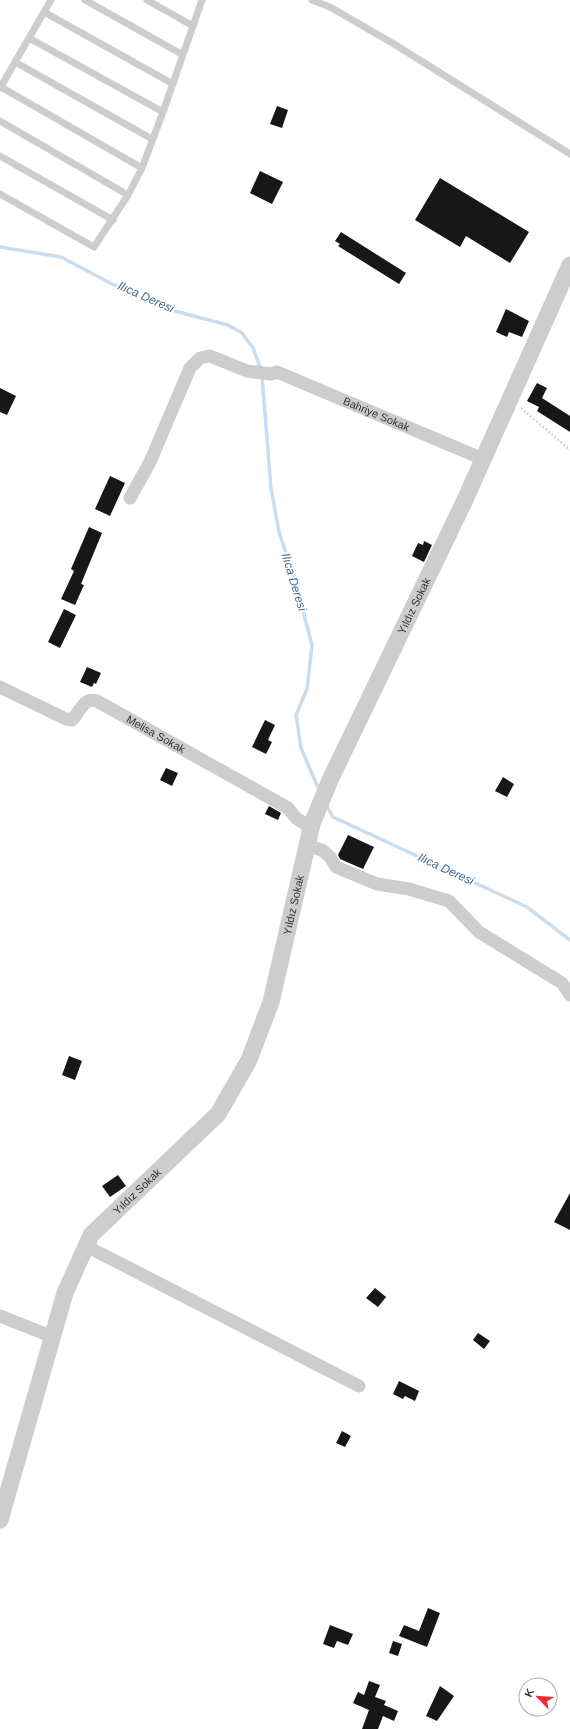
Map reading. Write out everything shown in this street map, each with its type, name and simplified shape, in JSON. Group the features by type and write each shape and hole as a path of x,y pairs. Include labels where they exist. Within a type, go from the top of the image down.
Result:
{"street":[{"name":"Yıldız Sokak","path":"0,1520 65,1293 91,1235 218,1114 249,1060 271,1002 311,826 330,780 464,502 570,265"},
{"name":"Bahriye Sokak","path":"130,498 150,462 190,368 200,358 210,356 247,371 271,374 277,372 483,459"},
{"name":"Melisa Sokak","path":"0,687 66,719 72,720 85,702 91,700 97,701 288,808 296,818 311,826"},
{"path":"307,846 322,850 330,857 336,867 377,884 410,889 449,901 479,932 562,983 570,995"},
{"path":"86,1246 359,1386"},
{"path":"0,1316 52,1337"}],"lane":[{"path":"51,0 0,88 142,168"},
{"path":"85,0 183,55"},
{"path":"148,0 193,26"},
{"path":"0,194 94,247 113,220 142,168 202,0"},
{"path":"312,0 330,7 394,44 570,154"},
{"path":"44,12 173,84"},
{"path":"29,38 163,112"},
{"path":"15,62 152,139"},
{"path":"0,121 128,195"},
{"path":"0,156 113,220"}],"path":[{"path":"510,400 537,420 570,450"}],"building":[{"path":"277,106 288,110 282,128 270,124"},
{"path":"260,171 283,182 272,204 250,193"},
{"path":"440,178 529,232 510,263 466,236 460,247 415,220"},
{"path":"341,232 406,273 399,284 338,246 340,244 335,241"},
{"path":"506,309 529,321 522,337 509,332 507,337 496,332"},
{"path":"537,383 547,388 542,398 570,416 570,432 537,411 539,407 527,401"},
{"path":"0,388 16,396 7,415 0,412"},
{"path":"110,476 125,483 110,516 95,509"},
{"path":"89,527 102,533 81,584 84,585 75,605 61,599 74,571 71,569"},
{"path":"424,541 432,545 424,562 412,556 418,543 423,545"},
{"path":"64,609 76,615 60,648 48,642"},
{"path":"87,667 101,673 96,684 94,683 92,687 80,682"},
{"path":"265,720 275,725 268,740 272,742 266,754 252,747"},
{"path":"166,768 178,773 172,786 160,780"},
{"path":"503,777 514,784 507,797 495,791"},
{"path":"269,806 281,813 278,820 265,814"},
{"path":"348,835 374,847 363,869 340,859 338,855"},
{"path":"69,1056 82,1061 75,1080 62,1075"},
{"path":"118,1175 126,1186 110,1197 102,1186"},
{"path":"570,1193 570,1230 554,1222"},
{"path":"375,1288 386,1297 378,1307 366,1298"},
{"path":"478,1333 490,1341 484,1349 473,1340"},
{"path":"399,1381 419,1391 415,1401 405,1396 403,1399 393,1394"},
{"path":"342,1431 351,1436 345,1447 336,1443"},
{"path":"428,1608 440,1613 427,1647 399,1636 404,1625 419,1631"},
{"path":"330,1625 353,1634 348,1645 337,1641 334,1648 323,1644"},
{"path":"393,1641 402,1644 398,1656 389,1653"},
{"path":"369,1681 380,1685 375,1697 386,1701 384,1705 398,1711 394,1721 383,1716 378,1729 362,1729 369,1710 353,1703 358,1692 364,1695"},
{"path":"440,1686 454,1696 437,1721 426,1716"}],"waterway":[{"name":"Ilıca Deresi","path":"0,247 61,257 110,283 167,309 228,325 242,333 253,348 261,370"},
{"name":"Ilıca Deresi","path":"262,376 271,488 279,532 296,584 312,645 307,689 296,715 301,748 320,792"},
{"name":"Ilıca Deresi","path":"326,805 333,817 527,907 570,940"}]}
